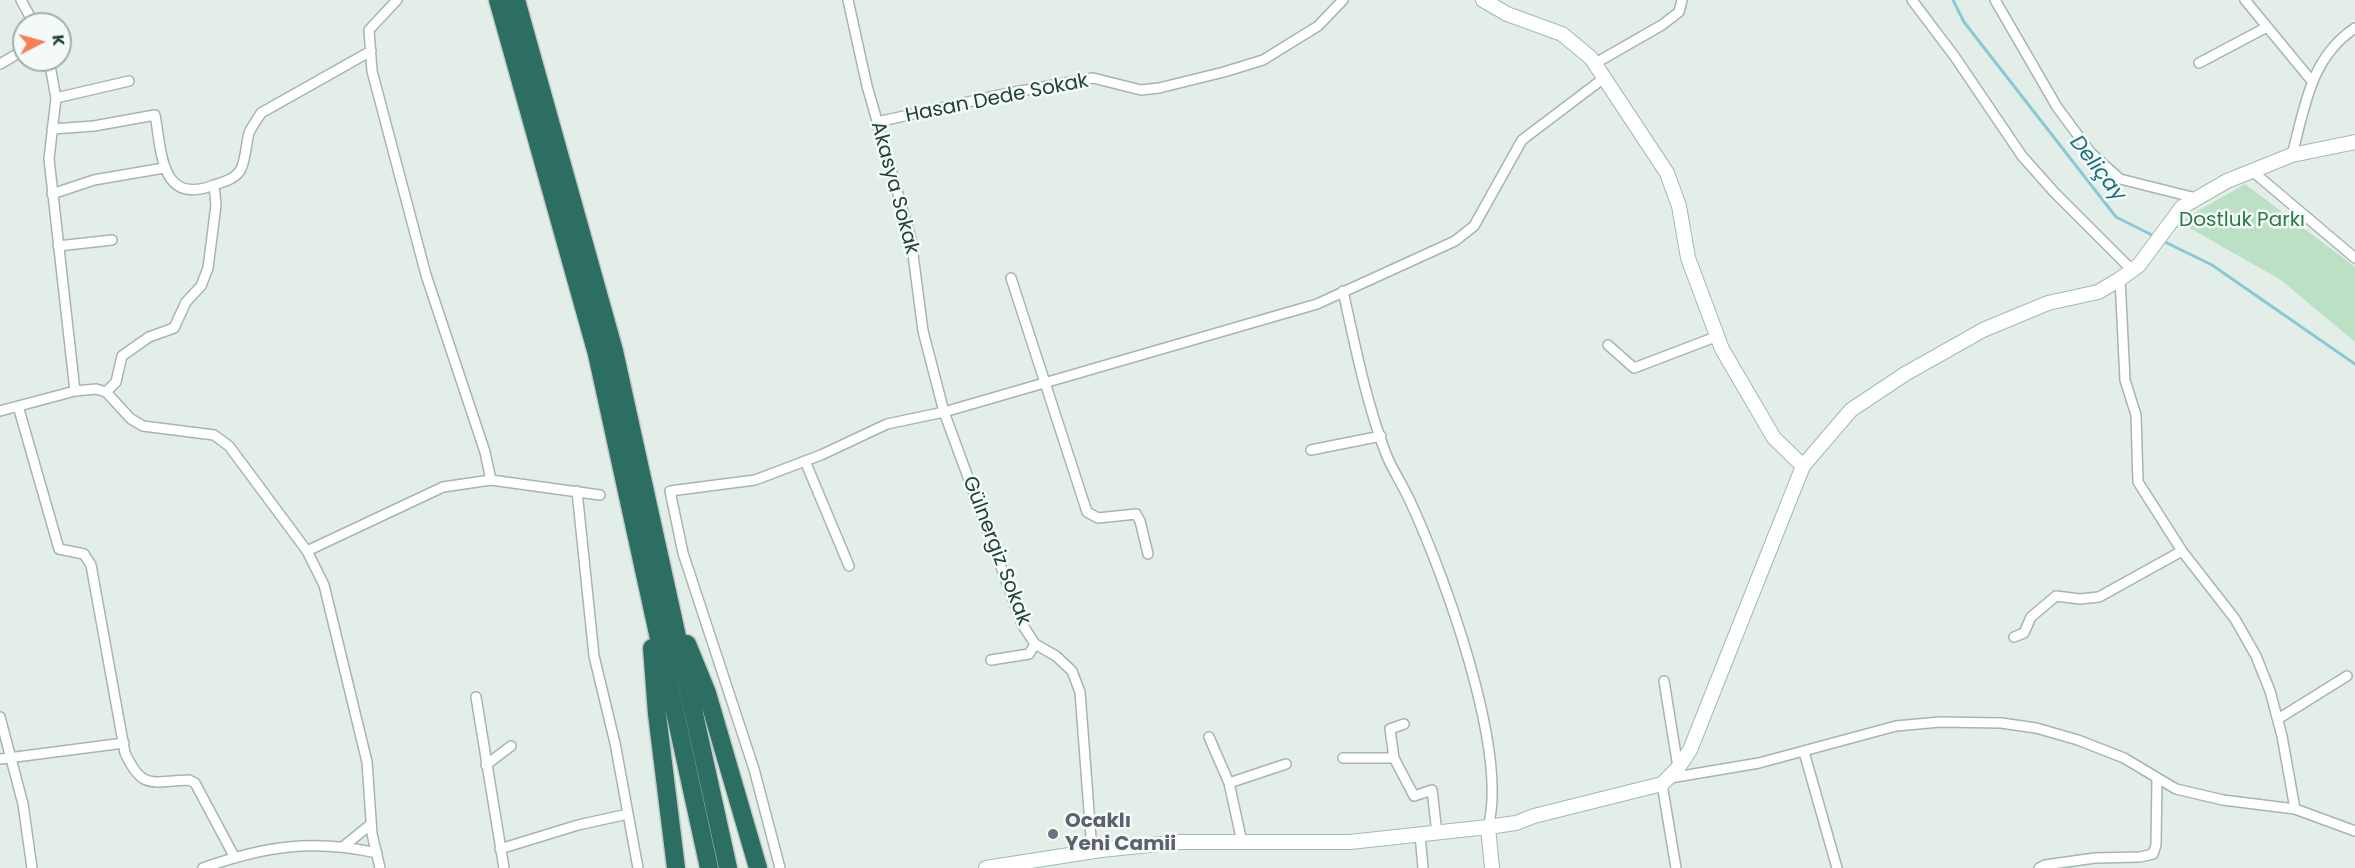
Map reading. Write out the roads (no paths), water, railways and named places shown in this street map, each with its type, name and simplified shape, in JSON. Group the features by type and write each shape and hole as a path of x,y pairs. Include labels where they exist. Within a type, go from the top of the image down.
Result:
{"highway":[{"path":"498,0 597,354 728,868"},
{"path":"516,0 614,351 709,868"},
{"path":"652,564 657,714 676,868"},
{"path":"652,564 707,693 758,868"}],"main road":[{"path":"1483,0 1507,14 1562,34 1594,64 1604,78 1667,172 1679,206 1688,258 1718,336 1774,438 1803,466"},
{"path":"986,868 1055,863 1092,851 1179,842 1350,842 1488,827 1516,823 1534,816 1665,781 1678,768 1690,750 1701,726 1803,466 1851,410 1905,374 1983,330 2048,303 2098,292 2120,279 2136,268 2173,217 2196,198 2251,170 2292,155 2355,142"},
{"path":"1488,827 1491,868"}],"street":[{"path":"397,0 369,30 372,71 426,275 485,452 491,480"},
{"name":"Akasya Sokak","path":"848,0 877,123 911,239 923,331 944,412"},
{"name":"Hasan Dede Sokak","path":"877,123 1004,93 1093,78 1141,90 1160,88 1224,72 1263,60 1318,26 1343,0"},
{"path":"1594,64 1662,25 1679,12 1682,0"},
{"path":"1912,0 1955,57 2022,156 2054,192 2136,268"},
{"path":"1995,0 2057,107 2091,153 2120,179 2196,198"},
{"path":"2245,0 2311,80"},
{"path":"2199,63 2267,27"},
{"path":"2292,155 2311,80 2337,40 2355,28"},
{"path":"52,129 94,126 155,115 165,168 175,186 185,190 214,185 232,178 240,170 250,131 261,113 371,51"},
{"path":"51,72 56,98 49,159 75,391"},
{"path":"780,868 754,769 683,553 670,491 755,480 805,461 887,424 944,412 1317,304 1455,241 1474,226 1522,140 1604,78"},
{"path":"56,98 129,81"},
{"path":"52,194 94,180 165,168"},
{"path":"2251,170 2355,258"},
{"path":"106,392 116,382 122,356 149,337 174,328 186,302 201,286 208,268 212,247 216,206 214,185"},
{"path":"58,246 112,240"},
{"path":"1011,278 1087,512 1098,518 1136,514 1140,521 1148,554"},
{"path":"2120,279 2125,380 2136,415 2138,482 2182,551 2235,620 2256,656 2278,719 2295,809"},
{"path":"1343,291 1358,361 1386,455 1409,499 1458,627 1488,740 1492,813 1488,827"},
{"path":"1608,345 1634,368 1718,336"},
{"path":"0,411 75,391 96,389 106,392 131,419 143,426 214,435 229,446 307,551 324,585 367,762 371,824 380,868"},
{"path":"18,406 59,549 84,554 91,565 124,743 135,774 147,781 189,780 195,783 232,862"},
{"name":"Gülnergiz Sokak","path":"944,412 994,554 1022,624 1035,644 1056,656 1072,671 1080,692 1092,851"},
{"path":"1311,450 1380,436"},
{"path":"805,461 849,566"},
{"path":"307,551 443,487 491,480 600,495"},
{"path":"577,491 594,656 615,743 638,868"},
{"path":"2014,637 2024,633 2029,627 2031,617 2056,596 2080,599 2098,597 2182,551"},
{"path":"991,660 1029,654 1035,644"},
{"path":"2278,719 2347,676"},
{"path":"1664,681 1678,768"},
{"path":"476,697 504,868"},
{"path":"0,717 5,759 23,804 32,868"},
{"path":"1676,868 1665,781 1759,763 1896,726 1940,722 2001,723 2036,728 2078,740 2124,758 2176,789 2223,800 2295,809 2355,831"},
{"path":"1404,724 1390,729 1394,758 1414,796 1432,790 1437,833"},
{"path":"1209,737 1229,783 1242,842"},
{"path":"5,759 124,743"},
{"path":"486,765 512,746"},
{"path":"1804,752 1837,868"},
{"path":"1343,758 1394,758"},
{"path":"1229,783 1286,764"},
{"path":"2039,868 2044,865 2153,854 2156,845 2157,778"},
{"path":"500,849 578,825 628,814"},
{"path":"344,846 371,824"},
{"path":"1420,834 1423,868"},
{"path":"203,868 232,862 264,849 308,844 344,846 377,853"}],"waterway":[{"name":"Deliçay","path":"1953,0 1964,22 2116,217 2154,236"},
{"name":"Deliçay","path":"2163,241 2212,265 2355,364"}],"place":[{"name":"Ocaklı Yeni Camii","path":"1053,834"}],"park label":[{"name":"Dostluk Parkı","path":"2242,221"}]}
